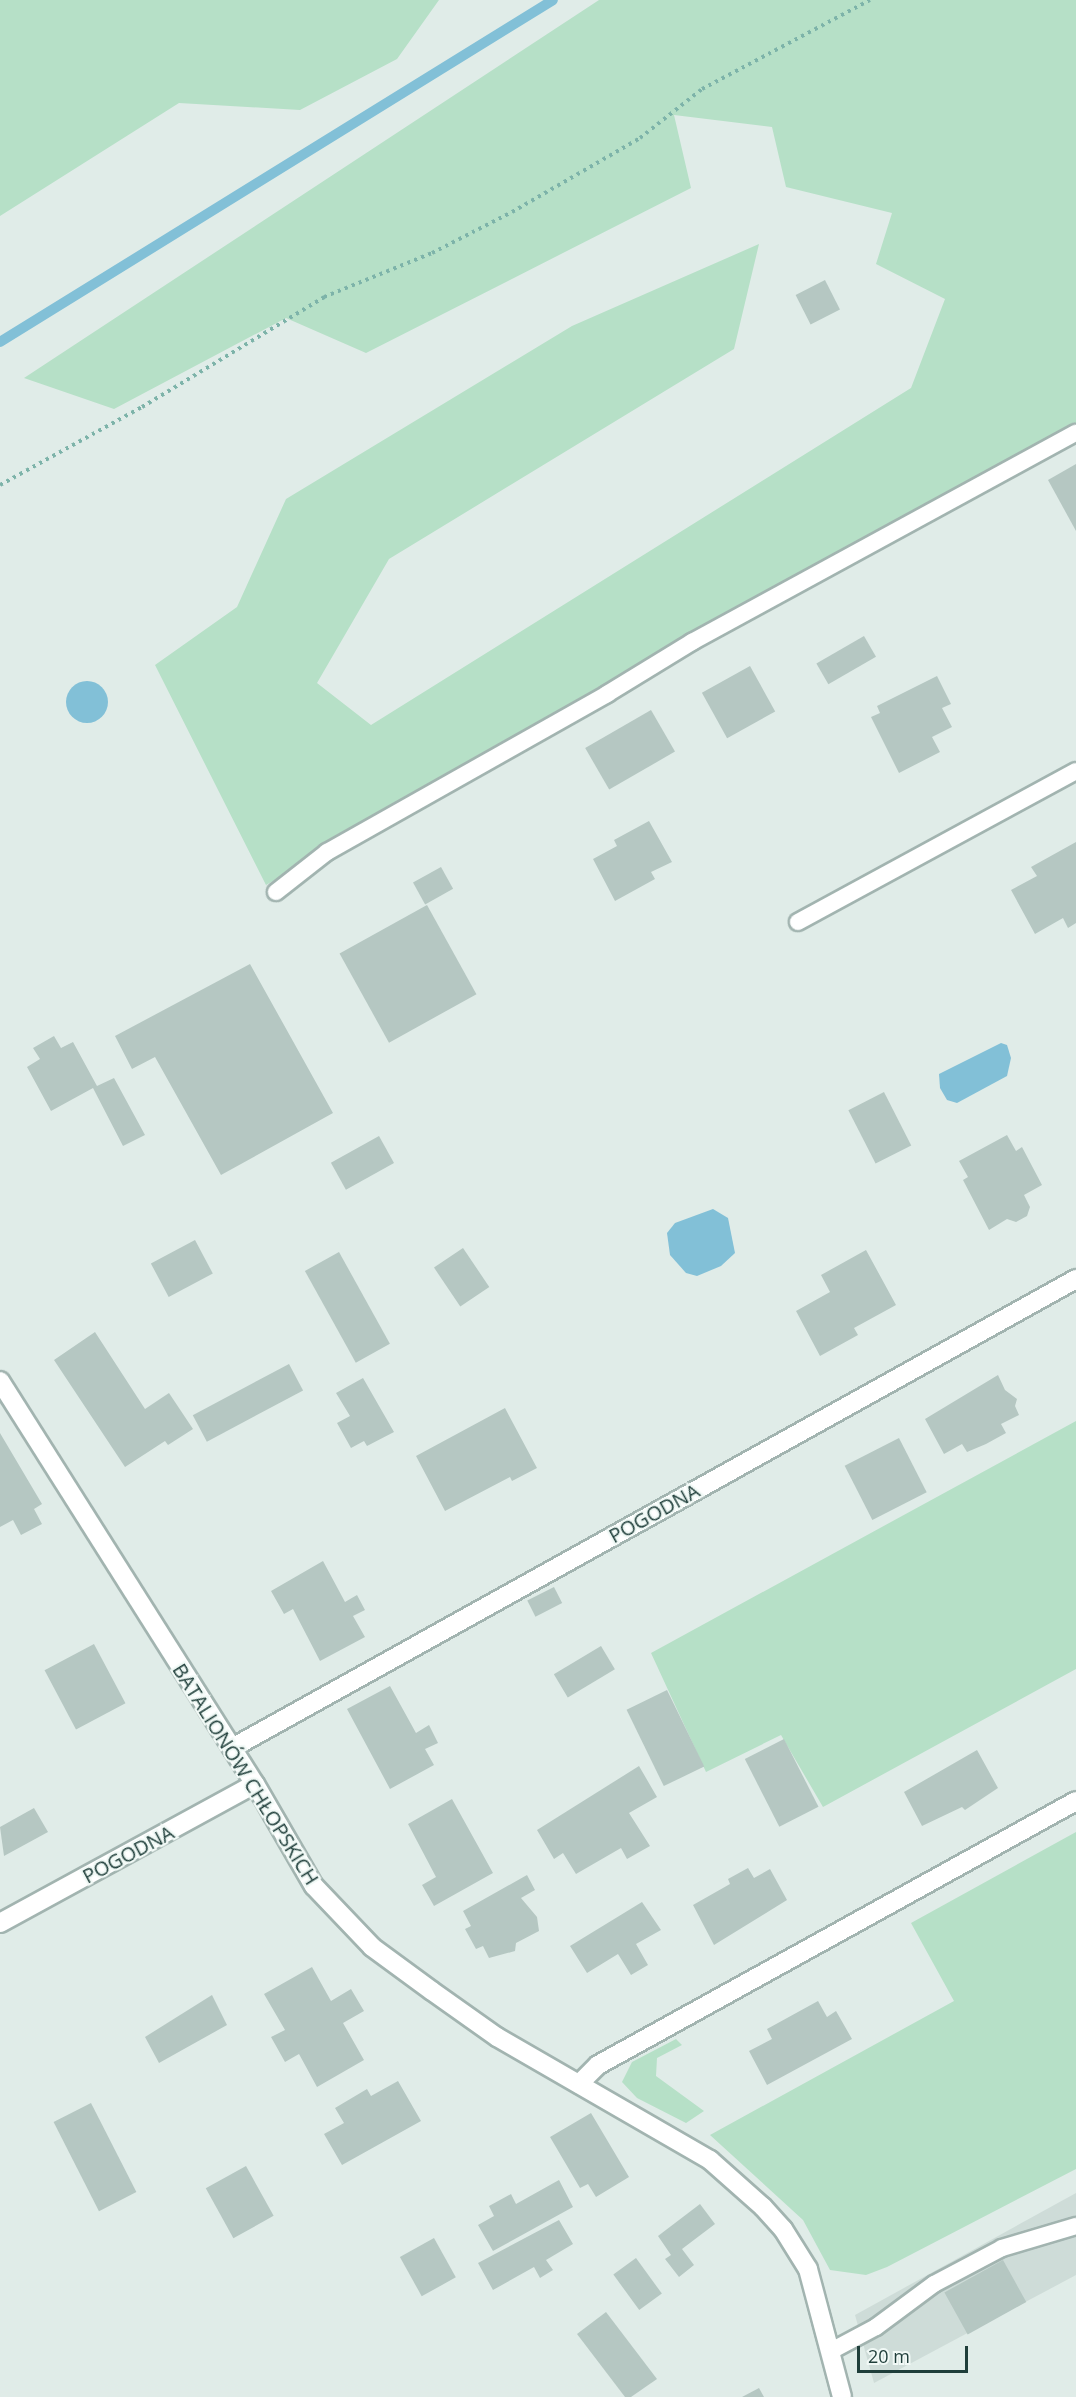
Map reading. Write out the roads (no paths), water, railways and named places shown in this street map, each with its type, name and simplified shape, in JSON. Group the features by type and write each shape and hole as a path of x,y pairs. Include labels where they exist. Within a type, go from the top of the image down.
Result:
{"street":[{"name":"POGODNA","path":"232,1748 1076,1279"},
{"name":"BATALIONÓW CHŁOPSKICH","path":"0,1381 255,1784 314,1886 372,1947 497,2037 710,2160 763,2207 807,2269 842,2397"},
{"name":"POGODNA","path":"0,1923 255,1784"},
{"path":"579,2084 598,2065 1076,1801"}],"lane":[{"path":"276,892 327,852 607,694 692,642 1076,433"},
{"path":"798,922 1076,771"},
{"path":"831,2351 876,2327 934,2284 1002,2248 1076,2226"}],"water":[{"path":"87,681 95,682 102,687 107,694 107,710 102,717 95,722 87,723 79,722 72,717 67,710 66,702 67,694 72,687 79,682"},
{"path":"1001,1043 1007,1045 1011,1058 1007,1076 957,1103 947,1100 940,1088 939,1074"},
{"path":"713,1209 728,1218 735,1253 721,1266 697,1276 686,1273 670,1255 667,1233 675,1223"}],"waterway":[{"path":"0,342 553,0"}]}
